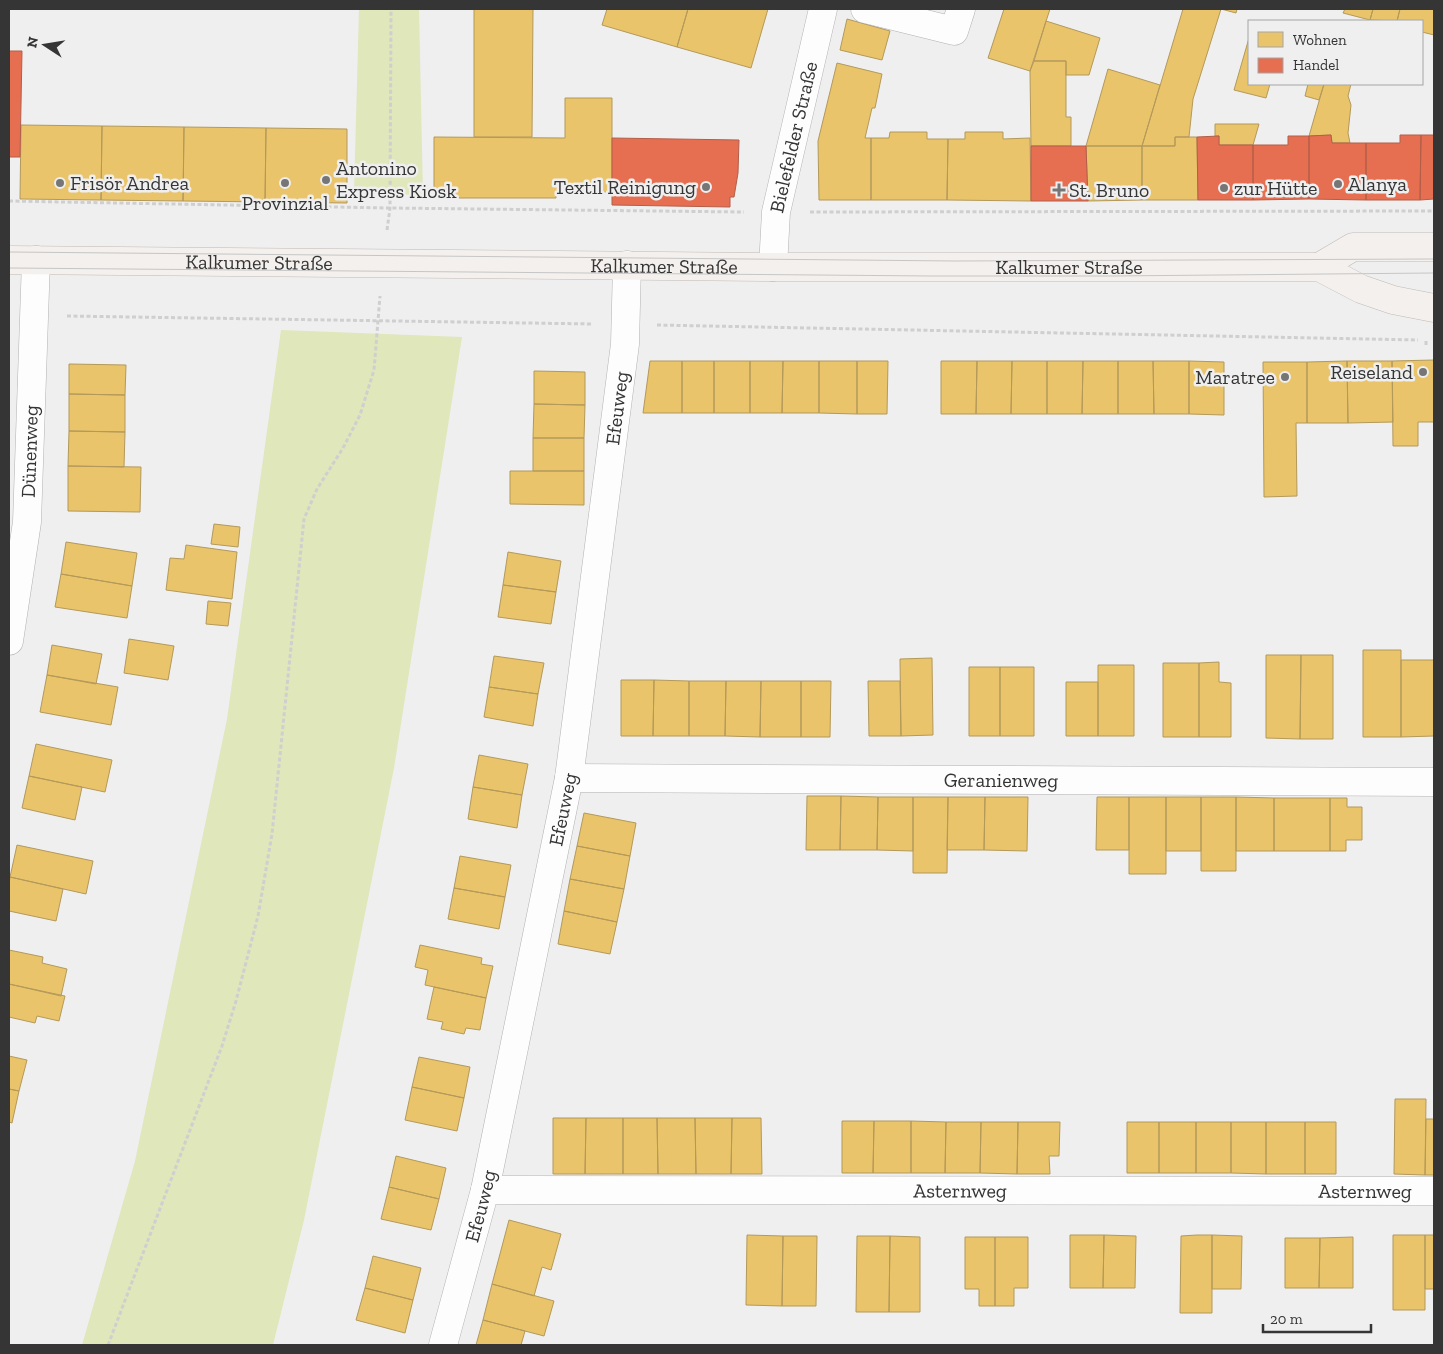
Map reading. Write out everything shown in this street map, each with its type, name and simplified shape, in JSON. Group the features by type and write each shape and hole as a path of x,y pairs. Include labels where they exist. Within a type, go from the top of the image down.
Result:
{"main road":[{"path":"1319,267 1353,247 1434,247"},
{"name":"Kalkumer Straße","path":"9,260 773,267 1319,267 1361,290 1393,300 1434,308"}],"street":[{"name":"Bielefelder Straße","path":"773,267 776,212 823,9"},
{"path":"865,9 954,31 961,9"},
{"name":"Dünenweg","path":"9,641 27,522 36,260"},
{"name":"Efeuweg","path":"443,1345 485,1190 569,778 625,344 627,265"},
{"name":"Geranienweg","path":"569,778 1434,782"},
{"name":"Asternweg","path":"485,1190 1434,1191"}],"path":[{"path":"390,208 392,9"},
{"path":"9,201 390,208 776,212 1434,211"},
{"path":"34,315 626,324 1434,340"},
{"path":"108,1345 219,1054 236,1001 258,916 272,834 304,520 317,489 343,448 360,415 374,370 377,320"},
{"path":"1426,340 1426,345"}],"green space":[{"path":"359,9 419,9 423,195 354,193"},
{"path":"281,330 462,337 394,768 304,1220 273,1345 82,1345 135,1161 227,719"}],"building: Wohnen":[{"path":"474,9 533,9 532,137 474,137"},
{"path":"607,9 688,9 677,47 602,25"},
{"path":"688,9 768,9 751,68 677,47"},
{"path":"1004,9 1050,9 1030,71 988,58"},
{"path":"1183,9 1221,9 1193,99 1189,137 1175,137 1175,146 1142,146"},
{"path":"1221,9 1237,9 1236,13"},
{"path":"1345,9 1373,9 1370,20 1343,13"},
{"path":"1373,9 1400,9 1397,20 1370,20"},
{"path":"1400,9 1434,9 1434,35 1423,32 1423,20 1397,20"},
{"path":"847,19 890,31 882,60 840,50"},
{"path":"1046,21 1100,38 1089,75 1066,75 1066,61 1034,61"},
{"path":"1248,41 1248,85 1270,85 1266,98 1234,90"},
{"path":"1034,61 1066,61 1066,117 1071,117 1071,146 1031,146 1030,71"},
{"path":"837,63 882,74 875,108 872,108 865,138 871,138 871,200 819,200 818,141"},
{"path":"1108,69 1160,85 1142,146 1086,146"},
{"path":"1308,85 1324,85 1319,100 1305,96"},
{"path":"1324,85 1351,85 1348,96 1351,105 1348,133 1350,143 1332,143 1331,135 1309,136"},
{"path":"565,98 612,98 612,192 556,192 556,198 434,198 434,137 565,138"},
{"path":"1215,124 1259,124 1253,145 1219,145 1219,136 1215,136"},
{"path":"21,125 102,126 101,200 20,199"},
{"path":"102,126 184,127 183,201 101,200"},
{"path":"184,127 266,128 265,202 183,201"},
{"path":"266,128 347,129 347,203 265,202"},
{"path":"890,132 927,132 927,139 948,139 947,200 871,200 871,138 889,138"},
{"path":"965,132 1003,132 1003,139 1030,138 1031,201 947,200 948,139 965,139"},
{"path":"1175,137 1197,137 1198,200 1142,200 1142,146 1175,146"},
{"path":"1086,146 1142,146 1142,200 1088,201"},
{"path":"1434,360 1434,422 1418,422 1418,446 1393,446 1392,361"},
{"path":"650,361 682,361 682,413 643,413"},
{"path":"682,361 714,361 714,413 682,413"},
{"path":"714,361 750,361 750,413 714,413"},
{"path":"750,361 783,361 782,413 750,413"},
{"path":"783,361 819,361 819,413 782,413"},
{"path":"819,361 857,361 857,414 819,413"},
{"path":"857,361 888,361 887,414 857,414"},
{"path":"941,361 977,361 976,414 941,414"},
{"path":"977,361 1012,361 1011,414 976,414"},
{"path":"1012,361 1047,361 1047,414 1011,414"},
{"path":"1047,361 1083,361 1082,414 1047,414"},
{"path":"1083,361 1118,361 1118,414 1082,414"},
{"path":"1118,361 1153,361 1154,414 1118,414"},
{"path":"1153,361 1189,361 1189,414 1154,414"},
{"path":"1189,361 1224,362 1224,415 1189,414"},
{"path":"1347,361 1348,423 1307,423 1307,362"},
{"path":"1347,361 1392,361 1393,422 1348,423"},
{"path":"1263,362 1307,362 1307,423 1296,423 1297,496 1264,497"},
{"path":"69,364 126,365 125,395 69,394"},
{"path":"534,371 585,372 585,405 534,404"},
{"path":"69,394 125,395 125,432 69,431"},
{"path":"534,404 585,405 584,438 533,438"},
{"path":"69,431 125,432 124,467 68,466"},
{"path":"533,438 584,438 584,471 533,471"},
{"path":"68,466 141,467 140,512 68,511"},
{"path":"510,471 584,471 584,505 510,504"},
{"path":"214,524 240,527 238,547 211,544"},
{"path":"66,542 137,553 132,586 61,574"},
{"path":"186,545 237,552 232,599 166,590 170,558 184,559"},
{"path":"508,552 561,561 556,592 503,585"},
{"path":"61,574 132,586 127,618 55,607"},
{"path":"503,585 556,592 551,624 498,617"},
{"path":"208,601 231,603 228,626 206,624"},
{"path":"129,639 174,646 168,680 124,673"},
{"path":"52,645 102,654 96,684 47,675"},
{"path":"1363,650 1401,650 1401,737 1363,737"},
{"path":"1266,655 1301,655 1300,739 1266,738"},
{"path":"1301,655 1333,655 1333,739 1300,739"},
{"path":"494,656 544,663 538,694 489,687"},
{"path":"932,658 933,735 901,736 900,659"},
{"path":"1401,660 1434,660 1434,736 1401,737"},
{"path":"1219,662 1219,682 1231,683 1231,737 1199,737 1199,663"},
{"path":"1163,663 1199,663 1199,737 1163,737"},
{"path":"1098,665 1134,665 1134,736 1098,736"},
{"path":"969,667 1000,667 1000,736 969,736"},
{"path":"1000,667 1034,667 1034,736 1000,736"},
{"path":"47,675 118,687 111,725 40,712"},
{"path":"621,680 654,680 653,736 621,736"},
{"path":"654,680 689,681 689,736 653,736"},
{"path":"689,681 726,681 725,736 689,736"},
{"path":"726,681 761,681 760,737 725,736"},
{"path":"761,681 801,681 801,737 760,737"},
{"path":"801,681 831,681 830,737 801,737"},
{"path":"868,681 900,681 901,736 869,736"},
{"path":"1066,682 1098,682 1098,736 1066,736"},
{"path":"489,687 538,694 533,726 484,717"},
{"path":"36,744 112,760 105,792 29,776"},
{"path":"479,755 528,764 522,795 473,787"},
{"path":"29,776 82,787 75,820 22,808"},
{"path":"473,787 522,795 517,828 468,819"},
{"path":"807,796 841,796 840,850 806,850"},
{"path":"841,796 878,797 877,850 840,850"},
{"path":"878,797 913,797 913,851 877,850"},
{"path":"913,797 948,797 947,873 913,873"},
{"path":"948,797 985,797 984,850 947,850"},
{"path":"985,797 1028,797 1027,851 984,850"},
{"path":"1097,797 1129,797 1129,850 1096,850"},
{"path":"1129,797 1166,797 1166,874 1129,874"},
{"path":"1166,797 1201,797 1201,851 1166,851"},
{"path":"1201,797 1236,797 1236,871 1201,871"},
{"path":"1236,797 1274,798 1274,851 1236,851"},
{"path":"1274,798 1330,798 1330,851 1274,851"},
{"path":"1330,798 1347,798 1347,807 1362,807 1362,840 1346,840 1346,851 1330,851"},
{"path":"584,813 636,823 630,856 577,846"},
{"path":"17,845 93,861 86,894 10,877"},
{"path":"577,846 630,856 624,889 570,879"},
{"path":"460,856 511,865 505,897 454,888"},
{"path":"10,877 63,889 56,921 9,911"},
{"path":"570,879 624,889 617,922 564,911"},
{"path":"454,888 505,897 499,929 448,919"},
{"path":"564,911 617,922 610,954 558,944"},
{"path":"420,945 482,958 481,964 493,966 486,998 425,985 428,970 415,967"},
{"path":"9,950 43,957 42,963 67,969 61,996 9,984"},
{"path":"9,984 65,996 59,1021 37,1016 35,1023 9,1017"},
{"path":"434,987 486,998 480,1030 466,1028 464,1034 441,1029 443,1022 427,1019"},
{"path":"9,1056 27,1060 19,1091 9,1089"},
{"path":"419,1057 470,1067 464,1098 412,1087"},
{"path":"412,1087 464,1098 457,1131 405,1120"},
{"path":"9,1089 19,1091 12,1123 9,1122"},
{"path":"1395,1099 1426,1099 1425,1175 1394,1174"},
{"path":"553,1118 586,1118 585,1174 553,1174"},
{"path":"586,1118 623,1118 623,1174 585,1174"},
{"path":"623,1118 657,1118 658,1174 623,1174"},
{"path":"657,1118 695,1118 696,1174 658,1174"},
{"path":"695,1118 732,1118 731,1174 696,1174"},
{"path":"732,1118 761,1118 762,1174 731,1174"},
{"path":"1426,1119 1434,1119 1434,1175 1425,1175"},
{"path":"842,1121 874,1121 873,1173 842,1173"},
{"path":"874,1121 911,1121 911,1173 873,1173"},
{"path":"911,1121 946,1122 945,1173 911,1173"},
{"path":"946,1122 981,1122 980,1173 945,1173"},
{"path":"981,1122 1018,1122 1017,1174 980,1173"},
{"path":"1018,1122 1060,1122 1059,1156 1049,1156 1050,1174 1017,1174"},
{"path":"1127,1122 1159,1122 1159,1173 1127,1173"},
{"path":"1159,1122 1196,1122 1196,1173 1159,1173"},
{"path":"1196,1122 1231,1122 1231,1173 1196,1173"},
{"path":"1231,1122 1266,1122 1266,1174 1231,1173"},
{"path":"1266,1122 1305,1122 1305,1174 1266,1174"},
{"path":"1305,1122 1336,1122 1336,1174 1305,1174"},
{"path":"396,1156 446,1168 439,1199 389,1187"},
{"path":"389,1187 439,1199 431,1230 381,1219"},
{"path":"509,1220 561,1234 551,1270 542,1267 534,1296 492,1284"},
{"path":"747,1235 783,1236 782,1306 746,1305"},
{"path":"1070,1235 1104,1235 1103,1288 1070,1288"},
{"path":"1104,1235 1136,1236 1135,1288 1103,1288"},
{"path":"1212,1235 1212,1313 1180,1313 1181,1236"},
{"path":"1212,1235 1242,1236 1241,1289 1212,1289"},
{"path":"1393,1235 1425,1235 1425,1310 1393,1310"},
{"path":"1425,1235 1434,1235 1434,1289 1425,1289"},
{"path":"783,1236 817,1236 816,1306 782,1306"},
{"path":"857,1236 890,1236 889,1312 856,1312"},
{"path":"890,1236 920,1237 920,1312 889,1312"},
{"path":"965,1237 995,1237 995,1306 979,1306 979,1289 965,1289"},
{"path":"995,1237 1028,1237 1028,1288 1014,1288 1014,1306 995,1306"},
{"path":"1353,1237 1353,1288 1319,1288 1320,1238"},
{"path":"1285,1238 1320,1238 1319,1288 1285,1288"},
{"path":"373,1256 421,1268 413,1300 365,1288"},
{"path":"492,1284 554,1301 544,1336 483,1320"},
{"path":"365,1288 413,1300 405,1333 356,1320"},
{"path":"483,1320 525,1331 521,1345 476,1345"}],"building: Handel":[{"path":"9,51 22,51 20,157 9,157"},
{"path":"1331,135 1332,143 1366,143 1366,200 1309,199 1309,136"},
{"path":"1400,135 1421,135 1420,200 1366,200 1366,143 1400,143"},
{"path":"1421,135 1434,135 1434,199 1420,200"},
{"path":"1219,136 1219,145 1253,145 1253,200 1198,200 1197,137"},
{"path":"1288,136 1309,136 1309,199 1253,200 1253,145 1288,145"},
{"path":"612,138 739,140 738,173 734,197 730,197 730,207 612,205"},
{"path":"1031,146 1086,146 1088,201 1031,201"}],"tram line":[{"path":"9,252 956,261 1434,259"},
{"path":"9,268 931,276 1434,273"}],"place":[{"name":"Antonino Express Kiosk","path":"326,180"},
{"name":"Frisör Andrea","path":"60,183"},
{"name":"Provinzial","path":"285,183"},
{"name":"Alanya","path":"1338,184"},
{"name":"Textil Reinigung","path":"706,187"},
{"name":"zur Hütte","path":"1224,188"},
{"name":"St. Bruno","path":"1059,190"},
{"name":"Reiseland","path":"1423,372"},
{"name":"Maratree","path":"1285,377"}]}
